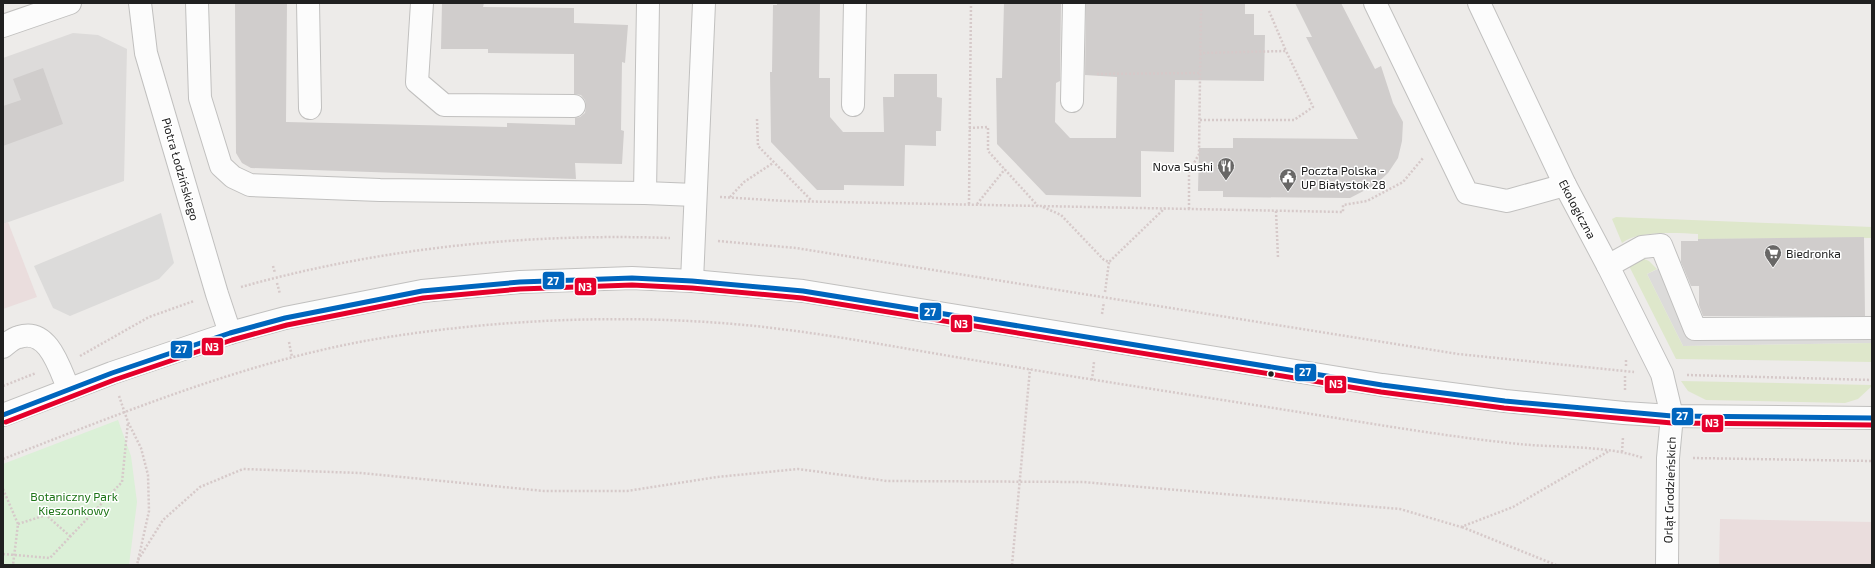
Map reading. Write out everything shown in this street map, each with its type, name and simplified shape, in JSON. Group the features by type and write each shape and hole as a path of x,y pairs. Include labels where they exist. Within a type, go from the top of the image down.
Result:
{"street":[{"path":"3,26 70,3"},
{"name":"Piotra Łodzińskiego","path":"140,3 146,53 217,294 230,333"},
{"path":"197,3 200,98 221,166 234,176 250,185 380,190 645,193 695,195"},
{"path":"308,3 310,108"},
{"path":"422,3 417,82 444,105 574,106"},
{"path":"645,193 648,3"},
{"path":"692,281 704,3"},
{"path":"853,105 856,3"},
{"path":"1072,101 1074,3"},
{"path":"1375,3 1467,193 1507,201 1565,185"},
{"name":"Ekologiczna","path":"1479,3 1565,185 1608,266 1662,374 1672,416"},
{"path":"1608,266 1642,247 1661,245 1695,329 1872,328"},
{"path":"3,415 112,373 230,333 285,318 422,291 520,282 632,278 692,281 803,291 1382,385 1529,403 1624,413 1672,416 1872,418"},
{"path":"3,346 18,337 26,335 42,340 52,353 69,390"},
{"name":"Orląt Grodzieńskich","path":"1667,565 1668,458 1672,416"}],"path":[{"path":"969,204 971,3"},
{"path":"1189,209 1189,172 1199,154 1201,3"},
{"path":"1200,120 1294,120 1313,107 1286,51 1270,11"},
{"path":"1200,53 1286,51"},
{"path":"1073,74 1200,73"},
{"path":"757,119 758,146 773,163 812,201"},
{"path":"969,128 988,127 988,151 1038,206 1061,215 1104,260 1109,262"},
{"path":"695,195 730,198 812,201 1343,212 1343,205 1368,202 1403,182 1440,137"},
{"path":"730,198 744,182 773,163"},
{"path":"977,204 1005,169"},
{"path":"1105,292 1109,262 1165,208"},
{"path":"1276,211 1278,258"},
{"path":"273,266 275,273"},
{"path":"3,459 124,412 292,357 394,336 523,322 664,320 755,326 840,338 1428,432 1519,444 1622,452 1643,458 1872,461"},
{"path":"1626,360 1626,366"},
{"path":"1012,565 1030,369"},
{"path":"112,373 124,412 141,448 148,475 149,511 137,565"},
{"path":"3,554 50,558 71,537 122,482 128,422"},
{"path":"1461,527 1513,507 1609,451"},
{"path":"1643,458 1645,463"},
{"path":"138,560 163,520 200,487 242,469 361,473 544,490 627,491 717,477 798,469 886,481 1020,483 1083,482 1400,509 1461,527 1556,565"},
{"path":"3,489 18,524 13,565"},
{"path":"18,524 46,515 71,537"}],"shaded area":[{"path":"73,33 98,35 127,49 124,181 3,224 3,58"},
{"path":"161,213 174,263 159,279 70,316 53,308 34,266"},
{"path":"8,222 37,297 3,309 3,224"},
{"path":"1660,268 1694,331 1872,339 1872,343 1683,346 1647,274"},
{"path":"1720,519 1872,522 1872,565 1719,565"}],"green space":[{"path":"1616,217 1872,227 1872,238 1698,239 1698,234 1658,233 1638,236 1622,243 1612,219"},
{"path":"1642,258 1649,261 1657,269 1647,274 1683,346 1871,343 1872,339 1872,362 1676,359 1628,264"},
{"path":"1681,381 1872,386 1858,399 1845,403 1706,400 1688,391"},
{"name":"Botaniczny Park Kieszonkowy","path":"118,420 131,456 137,502 129,565 3,565 3,464"}],"building":[{"path":"235,3 287,3 286,122 507,127 507,123 575,125 575,118 580,117 585,113 586,106 585,100 581,95 574,94 574,54 488,53 488,49 441,49 442,3 484,3 483,7 574,8 574,23 628,25 625,63 622,62 621,130 624,131 622,164 575,163 576,179 251,168 242,163 236,153"},
{"path":"777,3 820,3 819,78 830,78 830,117 843,132 884,132 883,97 894,97 894,74 937,74 937,97 942,98 941,131 936,131 936,146 905,145 904,186 844,185 844,190 817,190 771,142 770,72 772,72 773,5 777,5"},
{"path":"1004,3 1061,4 1060,81 1056,83 1055,122 1070,138 1116,138 1117,77 1085,75 1086,3 1245,3 1245,14 1254,14 1254,35 1265,35 1264,81 1175,80 1174,152 1141,151 1141,197 1046,195 997,144 996,78 1002,78"},
{"path":"1295,3 1341,3 1375,69 1381,66 1393,103 1403,122 1402,141 1398,158 1388,173 1375,185 1350,198 1223,197 1223,191 1198,191 1199,148 1233,148 1233,138 1358,139 1306,37 1312,37"},
{"path":"43,68 63,124 3,146 3,106 21,100 13,79"},
{"name":"Biedronka","path":"1864,237 1865,316 1703,316 1699,305 1699,286 1691,286 1681,262 1681,241 1698,241 1698,239"}],"transit line":[{"name":"27","path":"3,415 112,373 230,333 285,318 422,291 520,282 632,278 692,281 803,291 1382,385 1505,401 1672,416 1872,418"},
{"name":"N3","path":"6,422 114,380 232,340 287,325 423,298 520,289 632,285 692,288 802,298 1381,392 1504,408 1672,423 1872,425"}],"place":[{"name":"Nova Sushi","path":"1226,181"},
{"name":"Poczta Polska - UP Białystok 28","path":"1288,192"},
{"name":"Biedronka","path":"1773,268"}]}
